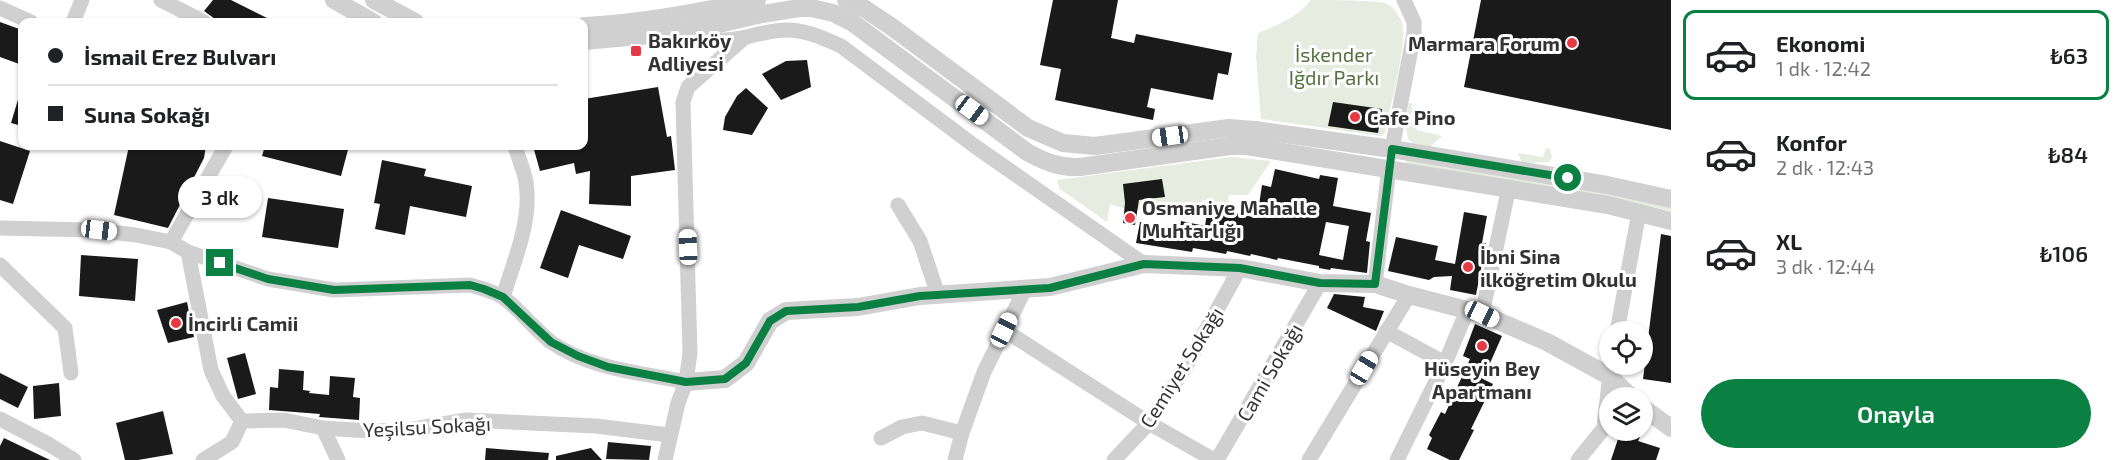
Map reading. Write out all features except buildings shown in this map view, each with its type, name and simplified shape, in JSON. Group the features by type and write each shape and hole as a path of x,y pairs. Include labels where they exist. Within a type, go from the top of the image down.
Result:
{"street":[{"path":"75,18 82,0"},
{"path":"161,0 196,18"},
{"path":"334,0 366,18"},
{"path":"374,0 408,18"},
{"path":"588,26 678,16 756,0"},
{"path":"1375,284 1389,168 1414,33 1414,22 1404,0"},
{"path":"849,1 892,27 1028,128 1063,143 1103,145 1229,128 1275,132 1607,185 1671,199"},
{"path":"588,41 670,34 798,4 833,13 853,23 1027,152 1045,162 1060,166 1080,167 1230,146 1246,146 1509,187 1639,212 1671,221"},
{"path":"0,8 22,18"},
{"path":"670,34 701,39 744,38 757,33 789,30 817,36 841,46 976,147 1144,264"},
{"path":"665,460 669,435 686,382 690,353 683,102 688,87 744,38"},
{"path":"171,242 224,150"},
{"path":"503,297 526,218 526,181 515,150"},
{"path":"1397,460 1445,363 1475,312 1509,187"},
{"path":"898,205 920,241 938,295"},
{"path":"1619,321 1639,212"},
{"path":"0,228 93,230 171,242 188,252 268,279 334,290 470,285 503,297 551,342 578,356 608,367 686,382 725,379 746,363 770,321 786,311 858,307 920,296 1050,288 1144,264 1240,268 1320,283 1375,284 1475,312 1599,365"},
{"path":"188,252 211,369 222,396 242,421 231,442 203,460"},
{"path":"0,265 65,328 71,373"},
{"name":"Cemiyet Sokağı","path":"1114,460 1149,423 1188,363 1240,268"},
{"name":"Cami Sokağı","path":"1216,460 1320,283"},
{"path":"955,460 962,433 984,372 1025,289"},
{"path":"1309,460 1409,295"},
{"path":"1004,330 1149,423 1216,460"},
{"path":"1386,331 1445,363"},
{"path":"1578,460 1604,428 1609,375"},
{"path":"1614,375 1623,387"},
{"path":"1653,415 1671,428"},
{"path":"0,418 50,444 74,460"},
{"name":"Yeşilsu Sokağı","path":"242,421 284,420 323,428 370,432 466,420 596,426 669,435"},
{"path":"881,438 902,427 922,423 962,433"},
{"path":"323,428 338,460"}],"green space":[{"name":"İskender Iğdır Parkı","path":"1311,0 1385,3 1399,17 1403,33 1400,61 1385,133 1382,136 1261,119 1256,57 1258,33 1294,16"},
{"path":"1409,103 1412,103 1411,121 1417,130 1442,136 1430,147 1413,143 1408,139 1405,122"},
{"path":"1546,148 1550,149 1552,157 1549,162 1522,163 1518,153 1543,157"},
{"path":"1231,157 1271,161 1248,195 1229,195 1228,203 1203,200 1198,213 1126,209 1110,204 1107,222 1060,189 1057,180"},
{"path":"1403,159 1671,205 1671,211 1588,193 1431,168 1408,163"}],"place":[{"name":"Marmara Forum","path":"1572,43"},
{"name":"Bakırköy Adliyesi","path":"636,51"},
{"name":"Cafe Pino","path":"1355,117"},
{"name":"Osmaniye Mahalle Muhtarlığı","path":"1130,218"},
{"name":"İbni Sina ilköğretim Okulu","path":"1468,267"},
{"name":"İncirli Camii","path":"176,323"},
{"name":"Hüseyin Bey Apartmanı","path":"1482,346"}],"route":[{"path":"220,263 268,279 334,290 470,285 503,297 551,342 578,356 608,367 686,382 725,379 746,363 770,321 786,311 858,307 920,296 1050,288 1144,264 1240,268 1320,283 1375,284 1392,149 1568,178"}]}
